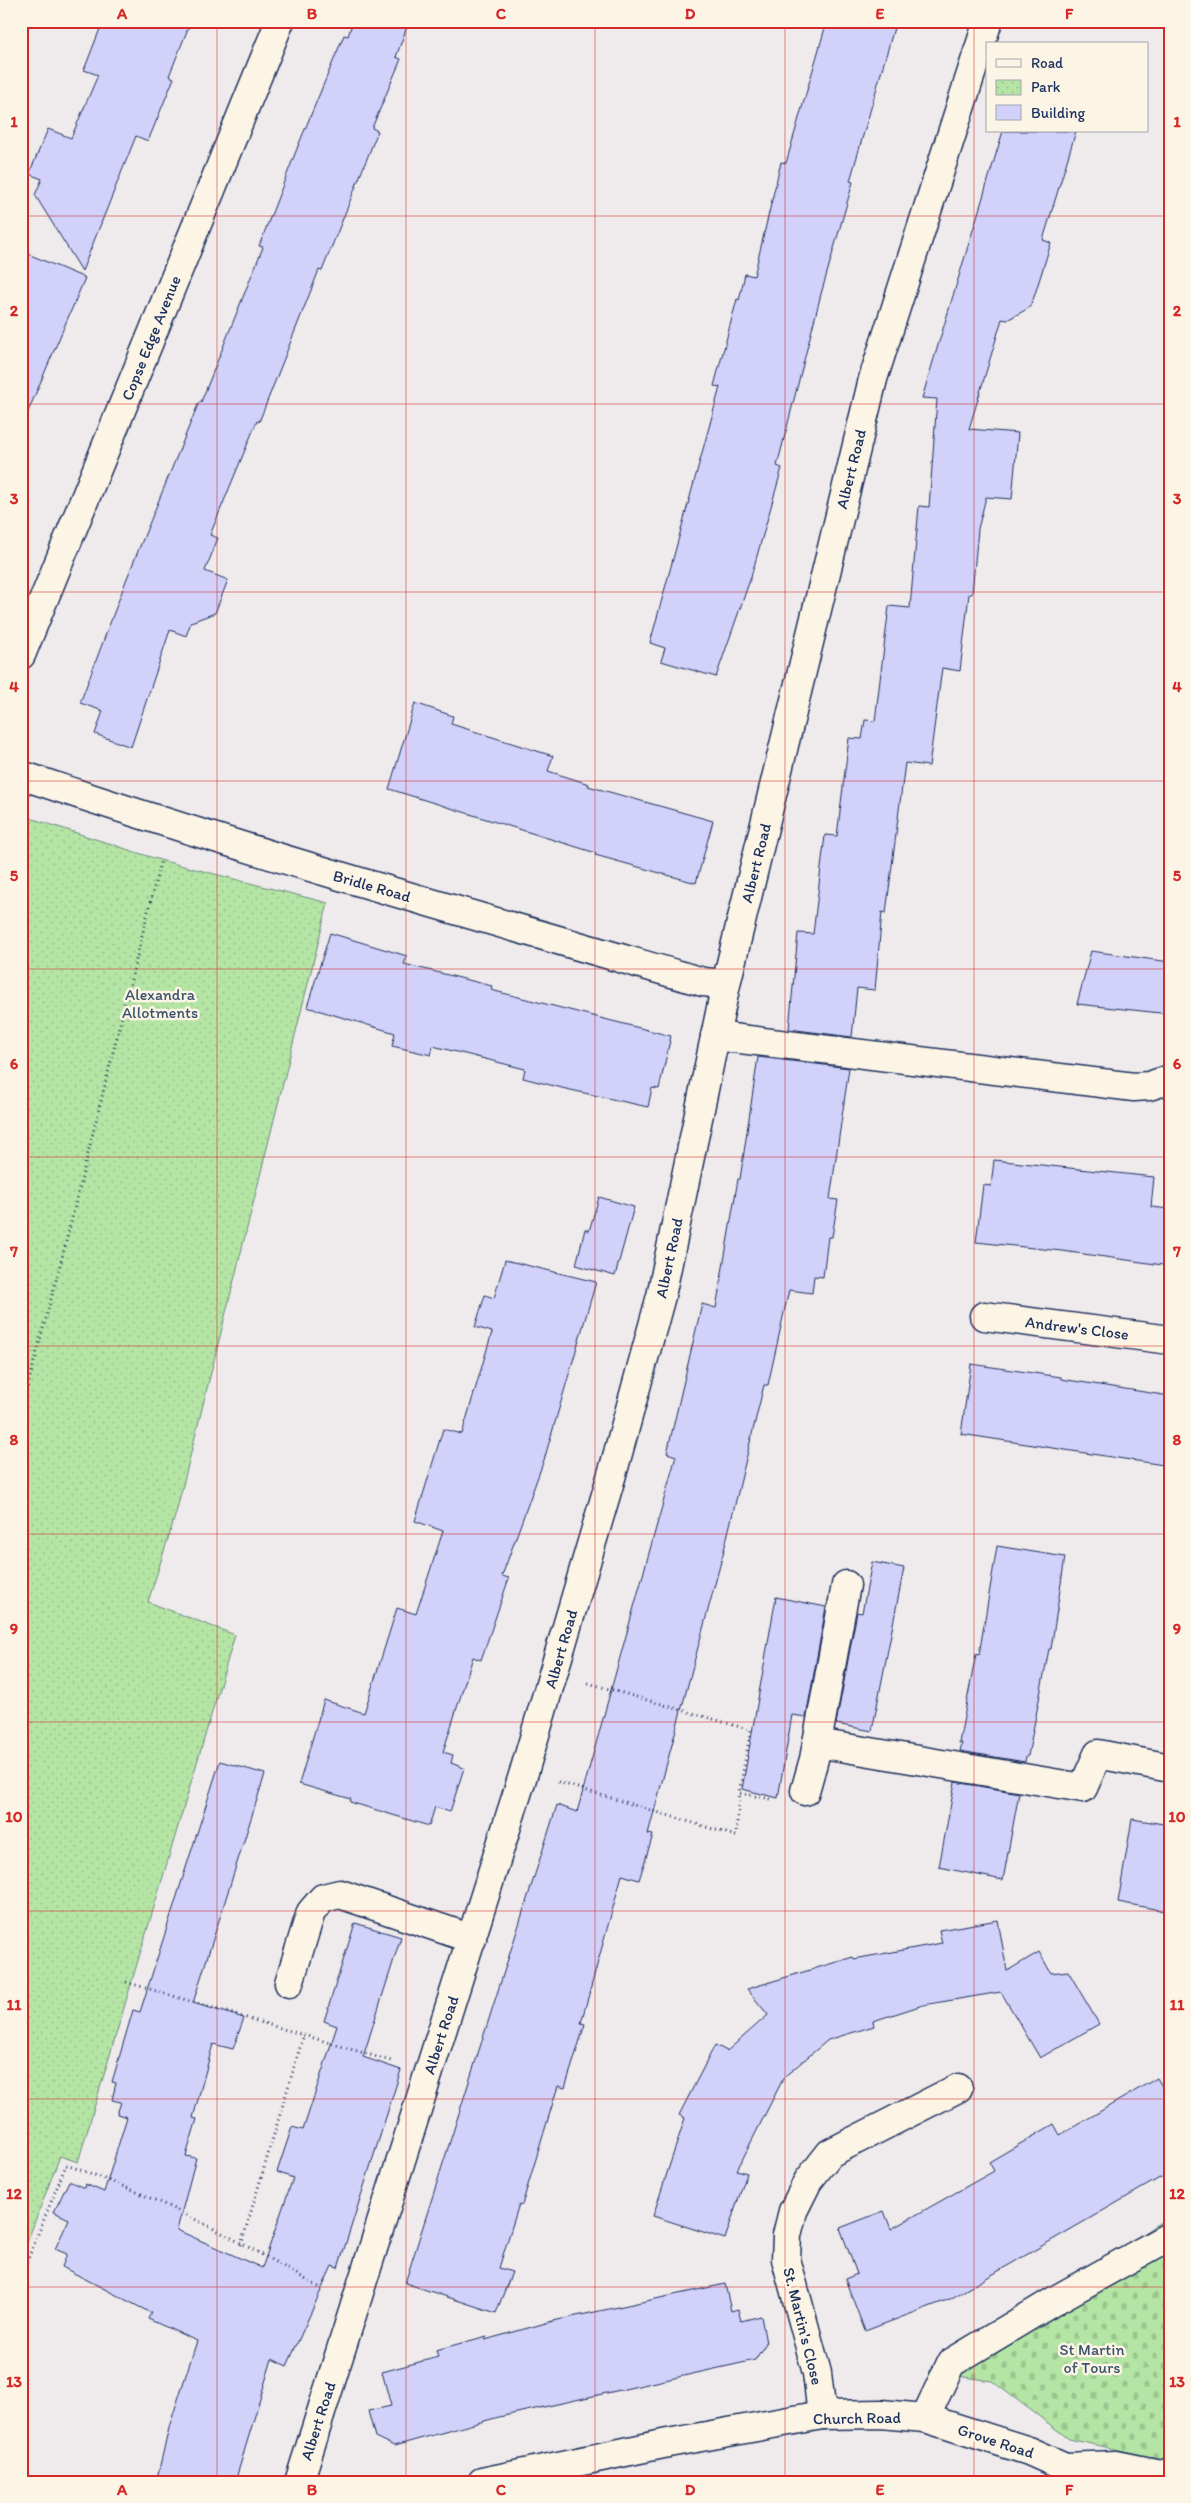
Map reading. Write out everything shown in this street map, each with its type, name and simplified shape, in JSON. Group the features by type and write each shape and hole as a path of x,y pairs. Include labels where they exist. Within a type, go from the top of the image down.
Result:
{"street":[{"name":"Copse Edge Avenue","path":"21,655 280,21"},
{"name":"Albert Road","path":"299,2482 524,1772 661,1296 726,984 873,380 988,21"},
{"name":"Bridle Road","path":"21,775 166,824 693,979 726,984"},
{"path":"715,1036 1134,1087 1149,1086 1170,1079"},
{"name":"Andrew's Close","path":"984,1316 1170,1340"},
{"path":"805,1791 817,1743 846,1585"},
{"path":"817,1743 1084,1788 1098,1754 1170,1768"},
{"path":"288,1983 311,1912 323,1898 340,1894 472,1940"},
{"name":"St. Martin's Close","path":"822,2415 817,2373 786,2259 787,2235 793,2211 808,2181 830,2153 958,2088"},
{"name":"Church Road","path":"482,2482 668,2443 822,2415 881,2414 924,2418 951,2364 1059,2298 1170,2236"},
{"name":"Grove Road","path":"924,2418 1030,2451 1073,2474 1116,2465 1170,2476"}],"path":[{"path":"21,1411 62,1258 131,984 160,860 166,824"},
{"path":"524,1772 736,1836 739,1793 751,1730 554,1673"},
{"path":"739,1793 778,1800 805,1791"},
{"path":"126,1982 304,2034 428,2073"},
{"path":"241,2245 304,2034"},
{"path":"21,2276 66,2165 87,2172 177,2212 321,2288 354,2309"}],"green space":[{"name":"Alexandra Allotments","path":"21,815 160,860 328,903 176,1513 148,1602 235,1635 78,2162 60,2156 21,2258"},
{"name":"St Martin of Tours","path":"1170,2216 1170,2461 1069,2439 992,2381 928,2372"}],"building":[{"path":"103,21 191,21 169,76 174,78 148,141 136,136 82,271 35,195 42,179 29,174 48,129 71,138 98,75 84,70"},
{"path":"353,21 409,21 396,57 401,59 372,128 378,131 322,271 319,270 259,422 257,421 210,535 218,538 205,571 228,580 215,613 191,622 186,636 170,630 131,747 95,734 103,711 80,703 127,578 199,402 201,402 263,247 259,246 298,146 344,35 348,36"},
{"path":"827,21 896,21 850,181 853,182 821,294 777,466 782,468 751,577 716,677 661,661 665,648 650,643 720,387 714,386 737,299 739,300 745,274 754,276 781,162 786,163"},
{"path":"1003,132 1076,132 1043,240 1051,243 1034,297 1029,308 1007,320 1002,319 969,429 1018,433 1012,499 986,497 978,529 972,594 969,594 960,671 942,668 929,766 905,763 886,913 882,912 875,990 857,988 852,1037 789,1029 798,933 813,934 825,835 837,836 849,738 862,739 865,720 875,721 889,606 910,608 919,506 929,507 937,399 922,398"},
{"path":"21,251 85,278 21,428"},
{"path":"415,703 453,716 451,724 553,756 548,771 589,784 588,786 713,821 696,883 595,855 596,853 389,789"},
{"path":"330,933 407,956 404,964 492,986 491,990 671,1036 659,1089 652,1088 648,1107 566,1089 523,1078 525,1069 433,1046 431,1055 392,1046 395,1033 307,1007"},
{"path":"1091,951 1170,962 1170,1014 1077,1004"},
{"path":"758,1057 849,1068 830,1199 838,1200 832,1237 828,1237 823,1277 814,1276 812,1293 789,1290 768,1385 764,1385 723,1554 648,1834 653,1835 639,1880 622,1875 581,2023 585,2024 565,2088 558,2086 522,2205 519,2204 499,2268 512,2272 496,2313 405,2283 557,1805 577,1812 676,1456 667,1453 702,1304 716,1308 738,1179 740,1179"},
{"path":"994,1160 1154,1177 1151,1207 1170,1209 1170,1266 1062,1251 976,1242 983,1185 991,1186"},
{"path":"599,1197 634,1207 615,1276 576,1265 585,1229 589,1231"},
{"path":"505,1260 596,1282 544,1460 502,1576 509,1578 481,1660 473,1657 443,1752 453,1755 451,1763 464,1768 450,1812 435,1807 429,1826 350,1802 351,1799 299,1784 324,1700 364,1713 397,1608 416,1614 443,1531 415,1521 443,1429 462,1434 492,1332 475,1327 485,1295 494,1298"},
{"path":"971,1364 1170,1396 1170,1466 961,1434"},
{"path":"997,1546 1065,1557 1051,1649 1049,1649 1028,1756 1026,1756 1025,1762 960,1751 962,1743 959,1743 976,1654 979,1655"},
{"path":"872,1562 904,1568 872,1731 836,1724 857,1612 862,1613"},
{"path":"776,1597 826,1607 806,1717 792,1715 778,1798 742,1789"},
{"path":"220,1761 265,1774 193,2003 244,2018 233,2049 213,2044 193,2118 197,2119 186,2156 196,2158 177,2230 262,2268 293,2178 277,2172 292,2127 303,2130 337,2026 324,2021 355,1923 401,1937 363,2057 401,2070 338,2268 332,2266 287,2366 272,2359 235,2482 156,2482 170,2424 197,2341 148,2319 151,2313 62,2267 67,2254 55,2249 69,2219 54,2212 69,2181 84,2188 85,2184 104,2192 127,2117 117,2114 121,2102 112,2100 116,2083 112,2082 133,2010 140,2012"},
{"path":"955,1782 1019,1793 1003,1880 939,1867"},
{"path":"1132,1819 1170,1825 1170,1912 1118,1902"},
{"path":"998,1920 1007,1971 1039,1952 1051,1973 1068,1971 1099,2024 1040,2058 1001,1992 923,2005 873,2021 874,2026 828,2040 784,2077 737,2170 747,2173 725,2239 653,2216 685,2118 679,2115 715,2045 727,2051 768,2015 747,1989 853,1957 854,1959 942,1943 939,1930"},
{"path":"1157,2078 1170,2100 1170,2172 950,2299 865,2331 845,2279 857,2274 840,2228 884,2211 891,2229 994,2171 989,2162 1054,2124 1060,2135"},
{"path":"725,2284 731,2311 738,2309 741,2321 761,2316 766,2343 755,2360 499,2417 394,2446 375,2437 368,2411 391,2406 382,2372 438,2357 436,2350 487,2336 485,2340 553,2321"}]}
